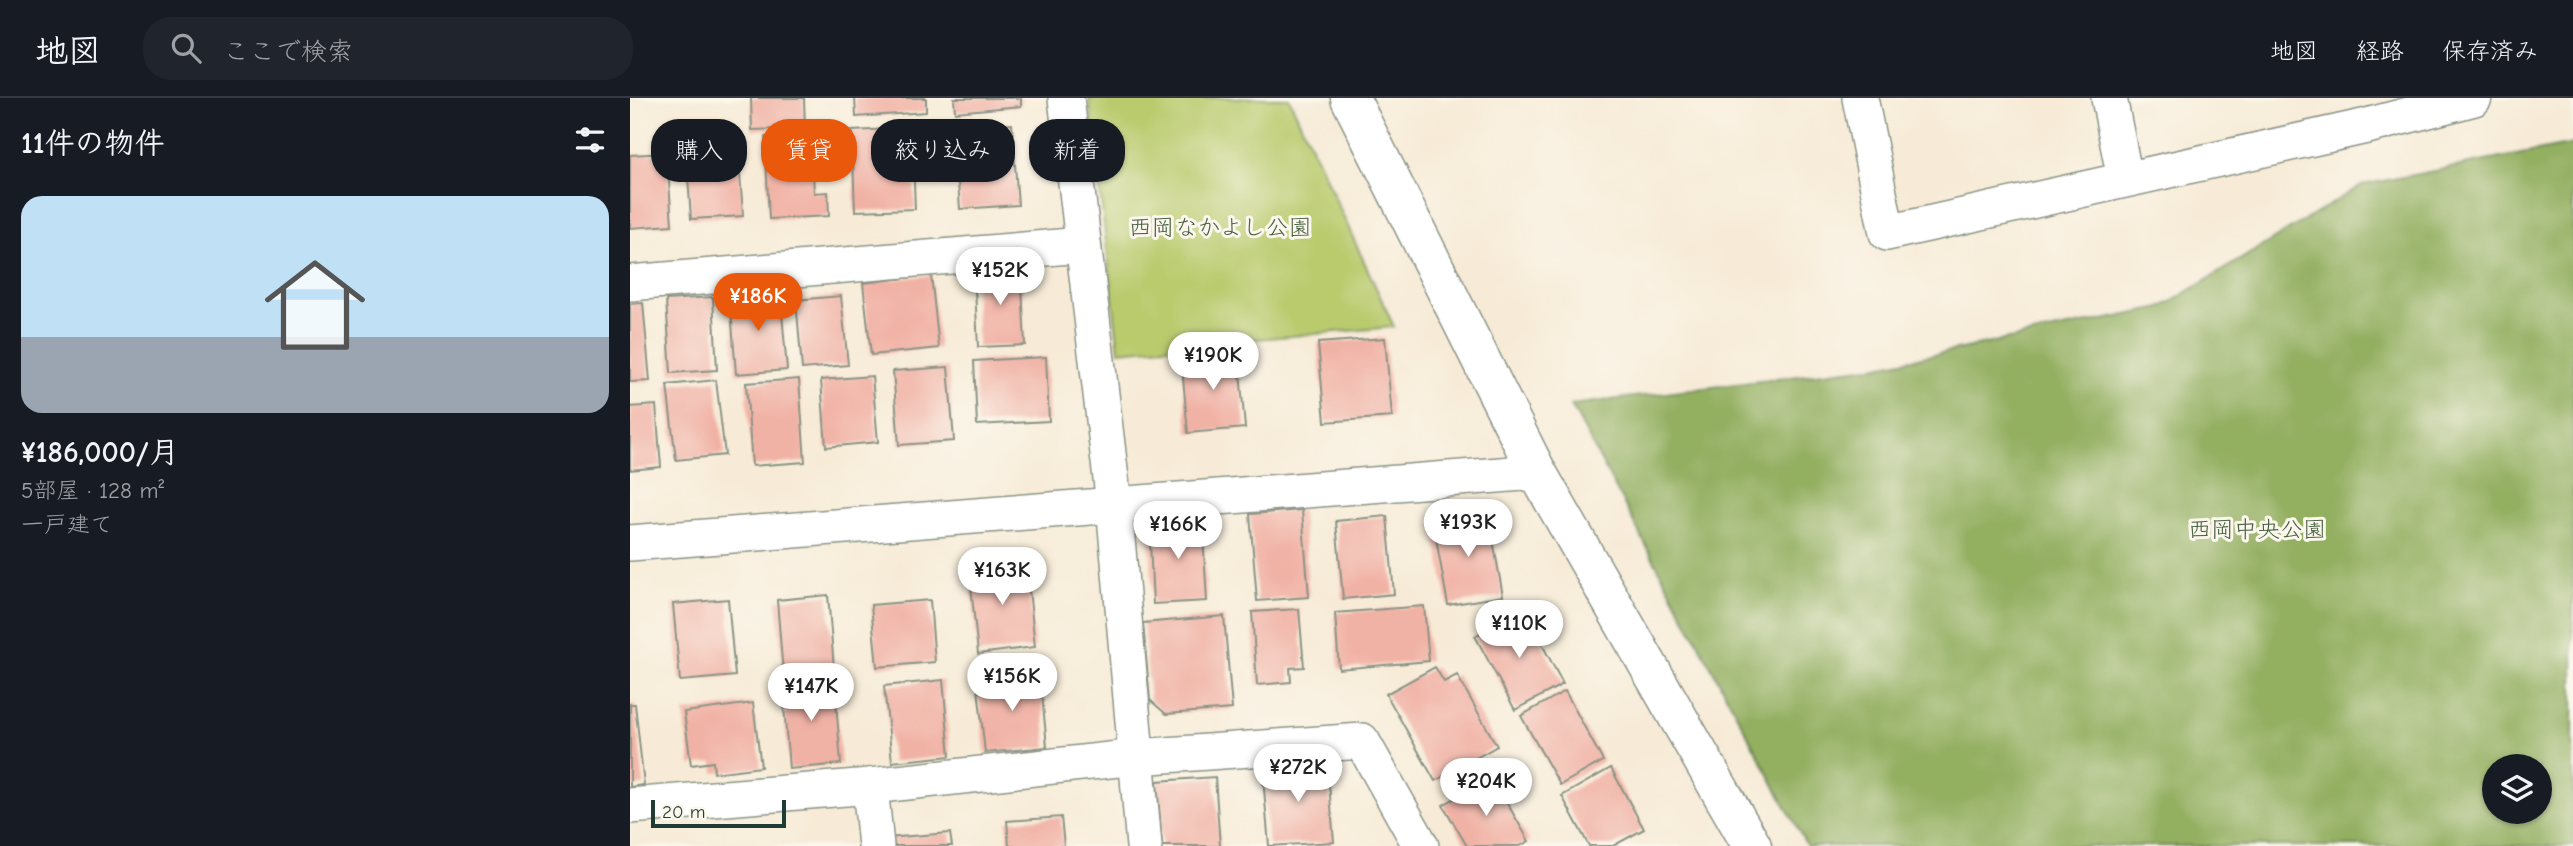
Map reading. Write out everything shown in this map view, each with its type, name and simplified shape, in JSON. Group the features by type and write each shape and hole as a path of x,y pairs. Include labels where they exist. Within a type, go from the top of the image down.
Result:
{"street":[{"path":"1066,98 1114,504 1144,846"},
{"path":"1350,98 1537,472 1752,846"},
{"path":"1860,98 1887,233 2125,179 2364,112 2474,98"},
{"path":"2109,98 2125,179"},
{"path":"630,283 1082,245"},
{"path":"630,542 1537,472"},
{"path":"630,806 870,786 1137,757 1362,741 1421,846"},
{"path":"870,786 876,846"}],"green space":[{"name":"西岡なかよし公園","path":"1089,98 1289,98 1394,327 1119,351 1099,182 1125,182 1125,119 1091,119"},
{"name":"西岡中央公園","path":"2573,144 2573,846 1807,846 1571,405 1878,366 2161,308 2362,185"}],"building":[{"path":"751,98 804,98 805,119 761,119 761,130 752,130"},
{"path":"855,98 926,98 926,112 856,117"},
{"path":"954,98 1021,98 1021,106 955,112"},
{"path":"871,130 871,182 914,182 915,209 855,211 857,131"},
{"path":"651,154 651,182 669,182 672,225 630,228 630,155"},
{"path":"1015,164 1018,205 960,209 958,182 1015,182"},
{"path":"688,182 741,182 743,216 691,219"},
{"path":"767,182 813,182 814,193 828,192 829,216 769,219"},
{"path":"1021,267 1025,345 978,347 974,270"},
{"path":"931,275 939,348 871,355 863,283"},
{"path":"780,291 787,370 736,374 730,296"},
{"path":"841,296 848,365 802,369 796,300"},
{"path":"713,297 717,370 671,373 666,300"},
{"path":"643,303 650,381 630,382 630,304"},
{"path":"1385,338 1392,417 1325,422 1318,343"},
{"path":"1238,350 1245,428 1188,433 1181,355"},
{"path":"1046,357 1049,421 977,425 974,361"},
{"path":"948,367 954,441 899,445 893,371"},
{"path":"872,376 878,442 826,447 821,380"},
{"path":"799,379 805,462 752,466 746,383"},
{"path":"716,380 725,455 676,460 667,385"},
{"path":"656,405 661,467 630,470 630,407"},
{"path":"1302,510 1309,597 1257,601 1250,514"},
{"path":"1488,512 1503,596 1448,605 1433,522"},
{"path":"1387,516 1394,594 1343,599 1336,521"},
{"path":"1202,518 1207,601 1153,604 1149,521"},
{"path":"1026,560 1035,647 978,654 969,566"},
{"path":"828,595 834,669 783,674 777,600"},
{"path":"728,599 735,676 680,681 673,604"},
{"path":"930,600 935,662 877,667 871,605"},
{"path":"1424,606 1429,661 1339,669 1335,613"},
{"path":"1299,609 1304,667 1290,668 1291,682 1257,685 1252,612"},
{"path":"1524,610 1563,684 1515,710 1475,636"},
{"path":"1224,616 1232,709 1166,714 1150,700 1143,623"},
{"path":"1435,667 1444,682 1457,675 1497,746 1435,781 1386,694"},
{"path":"1040,673 1047,747 985,753 977,679"},
{"path":"834,677 841,764 789,769 782,681"},
{"path":"943,680 950,756 892,762 884,686"},
{"path":"1565,691 1603,761 1560,785 1521,716"},
{"path":"753,703 761,767 714,773 713,762 691,765 684,712"},
{"path":"630,704 635,704 644,785 630,787"},
{"path":"1327,761 1334,842 1269,846 1262,766"},
{"path":"1611,768 1644,829 1613,846 1589,846 1562,796"},
{"path":"1215,777 1220,846 1162,846 1157,781"},
{"path":"1492,777 1529,841 1520,846 1467,846 1443,805"},
{"path":"1061,817 1064,846 1009,846 1007,821"},
{"path":"950,833 952,846 887,846 886,838"}]}
